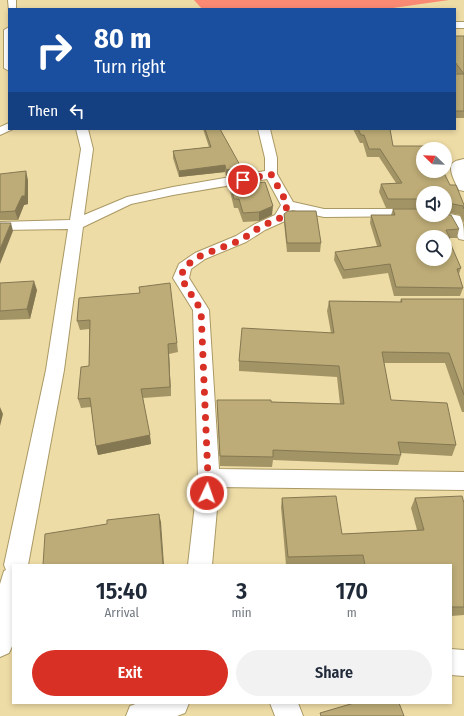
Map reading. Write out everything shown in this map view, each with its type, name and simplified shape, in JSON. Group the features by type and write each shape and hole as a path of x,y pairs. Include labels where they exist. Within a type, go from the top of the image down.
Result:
{"street":[{"path":"16,564 55,370 87,149 82,130"},
{"path":"264,130 271,158 271,174 288,205 324,213 416,214"},
{"path":"464,163 458,165 459,179 464,187"},
{"path":"0,226 77,224 127,201 173,190 271,174"},
{"path":"200,564 208,478 201,310 181,278 184,267 195,260 241,240 260,227 280,218 288,205"},
{"path":"460,217 464,236"},
{"path":"208,478 464,481"},
{"path":"0,644 12,584"},
{"path":"452,662 464,663"},
{"path":"140,716 172,704"},
{"path":"284,704 288,716"}],"shaded area":[{"path":"194,0 449,0 393,8 201,8"}],"building":[{"path":"456,36 464,36 464,74 456,63"},
{"path":"456,74 464,74 464,111 456,111"},
{"path":"205,130 221,130 241,167 226,170 225,165 179,171 173,151 211,147"},
{"path":"358,130 390,130 393,146 416,146 416,178 446,178 450,185 456,185 464,205 464,209 463,206 452,204 452,186 416,186 416,199 388,199 381,184 402,183 380,149 369,149 364,135 361,135"},
{"path":"26,171 25,196 22,196 15,211 0,212 0,174"},
{"path":"254,174 258,183 265,182 273,206 259,212 243,213 239,199 234,199 228,178"},
{"path":"393,209 416,209 416,222 452,222 452,217 459,229 416,230 416,266 452,266 452,247 461,268 457,269 463,288 396,287 390,264 344,270 335,252 381,246 371,215 395,215"},
{"path":"288,211 316,211 321,243 287,243 284,214"},
{"path":"0,223 11,223 0,249"},
{"path":"34,281 27,309 0,311 0,283"},
{"path":"170,283 177,343 168,344 170,387 141,389 150,435 96,446 90,398 78,399 81,367 89,366 90,320 77,321 79,298 140,293 139,287"},
{"path":"401,299 464,299 464,395 449,353 382,352 391,400 447,403 456,445 398,442 401,455 273,450 273,457 220,456 217,400 271,400 271,402 344,404 339,366 239,361 242,328 334,333 329,301 402,302"},
{"path":"336,496 342,534 424,530 415,498 462,496 464,503 464,607 452,607 452,564 365,564 363,555 288,557 282,498"},
{"path":"159,514 163,564 43,564 45,534 107,524 107,520"},
{"path":"351,704 399,704 404,716 321,716 320,713"}],"route":[{"path":"207,493 208,478 201,310 181,278 184,267 200,256 241,240 260,227 280,218 288,205 271,174 243,180"}]}
